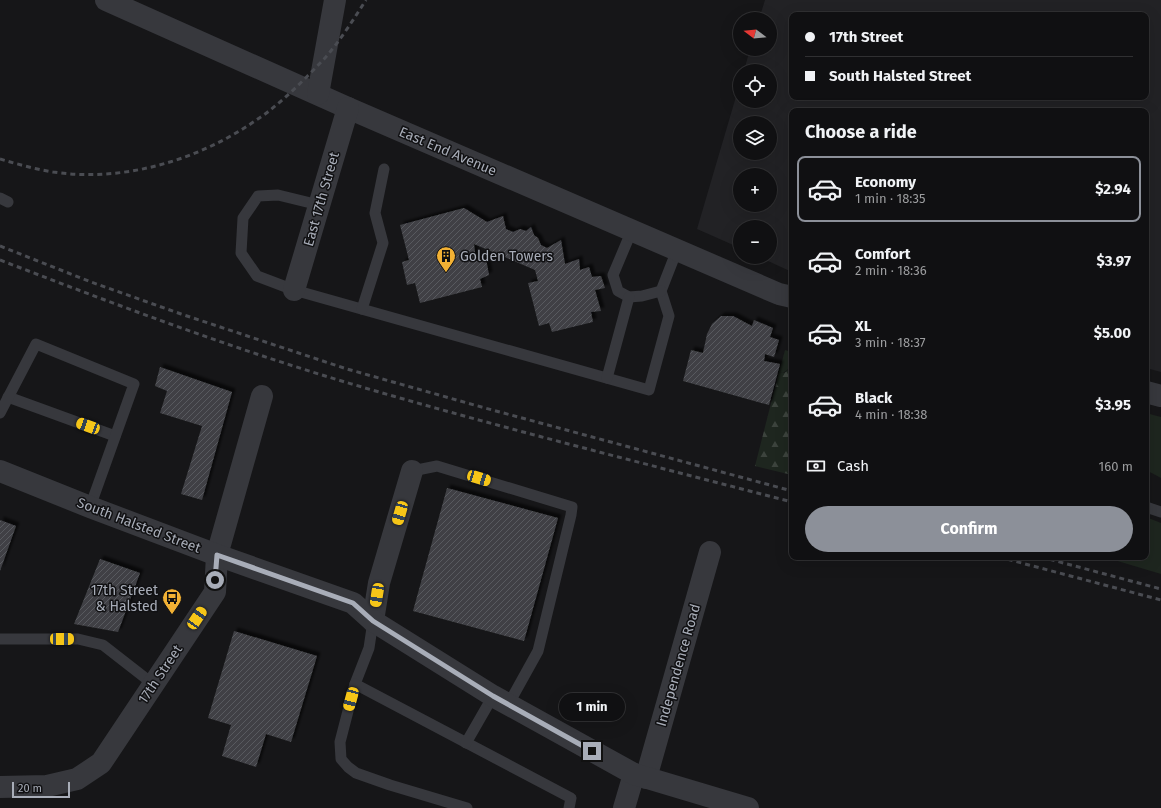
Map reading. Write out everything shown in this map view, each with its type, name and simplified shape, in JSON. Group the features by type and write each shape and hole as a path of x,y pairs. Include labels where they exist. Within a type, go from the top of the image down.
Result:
{"street":[{"name":"East End Avenue","path":"106,0 348,108 789,297"},
{"path":"318,94 336,0"},
{"name":"East 17th Street","path":"294,290 348,108"},
{"path":"1149,393 1161,396"},
{"path":"217,555 262,396"},
{"name":"South Halsted Street","path":"0,471 217,555 353,603 373,621 500,700 640,776 748,808"},
{"path":"373,621 379,582 412,471"},
{"name":"Independence Road","path":"624,808 640,776 710,552"},
{"name":"17th Street","path":"0,787 48,786 76,779 100,763 215,592 217,555"}],"lane":[{"path":"362,309 383,243 375,213 384,169"},
{"path":"319,205 278,195 258,196 243,218 241,253 257,276 294,290 649,390 670,316 661,291 677,250"},
{"path":"632,230 613,275 618,290 629,297 642,296 661,291"},
{"path":"607,378 629,297"},
{"path":"0,413 36,344 134,384 90,506"},
{"path":"8,397 115,436"},
{"path":"412,471 437,466 572,507 538,650 466,743"},
{"path":"1149,508 1161,512"},
{"path":"373,621 370,648 355,684 340,742 341,759 356,773 390,785 467,808"},
{"path":"0,639 78,639 103,645 153,684"},
{"path":"355,684 571,798 569,808"}],"shaded area":[{"path":"765,0 1161,0 1161,372 1149,369 1149,108 789,108 789,271 774,264 777,264 777,220 733,220 733,245 697,229 733,107 733,108 777,108 777,64 746,64 748,56 777,56 777,12 761,12"}],"green space":[{"path":"785,350 789,351 789,368 783,373 779,372"},
{"path":"789,369 789,474 755,466 779,372 784,373"},
{"path":"1149,414 1161,417 1161,478 1149,472"},
{"path":"1149,518 1161,523 1161,574 1114,560 1149,560"}],"building":[{"name":"Golden Towers","path":"464,208 487,222 503,216 506,229 513,232 520,229 526,231 531,227 534,235 538,238 541,245 547,248 561,240 565,264 579,259 580,270 589,267 592,277 601,276 605,288 595,290 601,311 591,312 593,322 552,332 549,323 539,326 528,283 538,281 535,270 474,244 476,261 486,259 489,275 480,279 482,287 420,303 415,283 407,285 402,262 409,260 400,225"},
{"path":"721,316 733,316 752,326 754,320 773,328 770,337 779,340 774,357 765,354 764,361 780,364 769,405 683,381 691,350 703,353 707,334 712,324"},
{"path":"160,367 232,392 202,500 181,494 202,426 160,413 167,391 155,386"},
{"path":"447,488 558,518 524,641 413,611"},
{"path":"0,520 16,526 0,571"},
{"path":"100,559 140,573 118,632 74,624"},
{"path":"234,631 317,656 291,742 266,734 256,767 222,756 231,725 208,718"}],"railway":[{"path":"0,159 53,172 104,174 155,166 180,159 204,149 249,125 267,113 290,93 330,52 366,0"},
{"path":"0,246 91,282 181,314 347,369 789,490"},
{"path":"0,260 128,309 301,369 512,429 789,501"},
{"path":"1010,560 1161,600"},
{"path":"1052,560 1161,589"}],"place":[{"name":"Golden Towers","path":"446,273"},
{"name":"17th Street & Halsted","path":"172,615"}],"route":[{"path":"215,580 217,555 353,603 373,621 493,696 592,751"}]}
